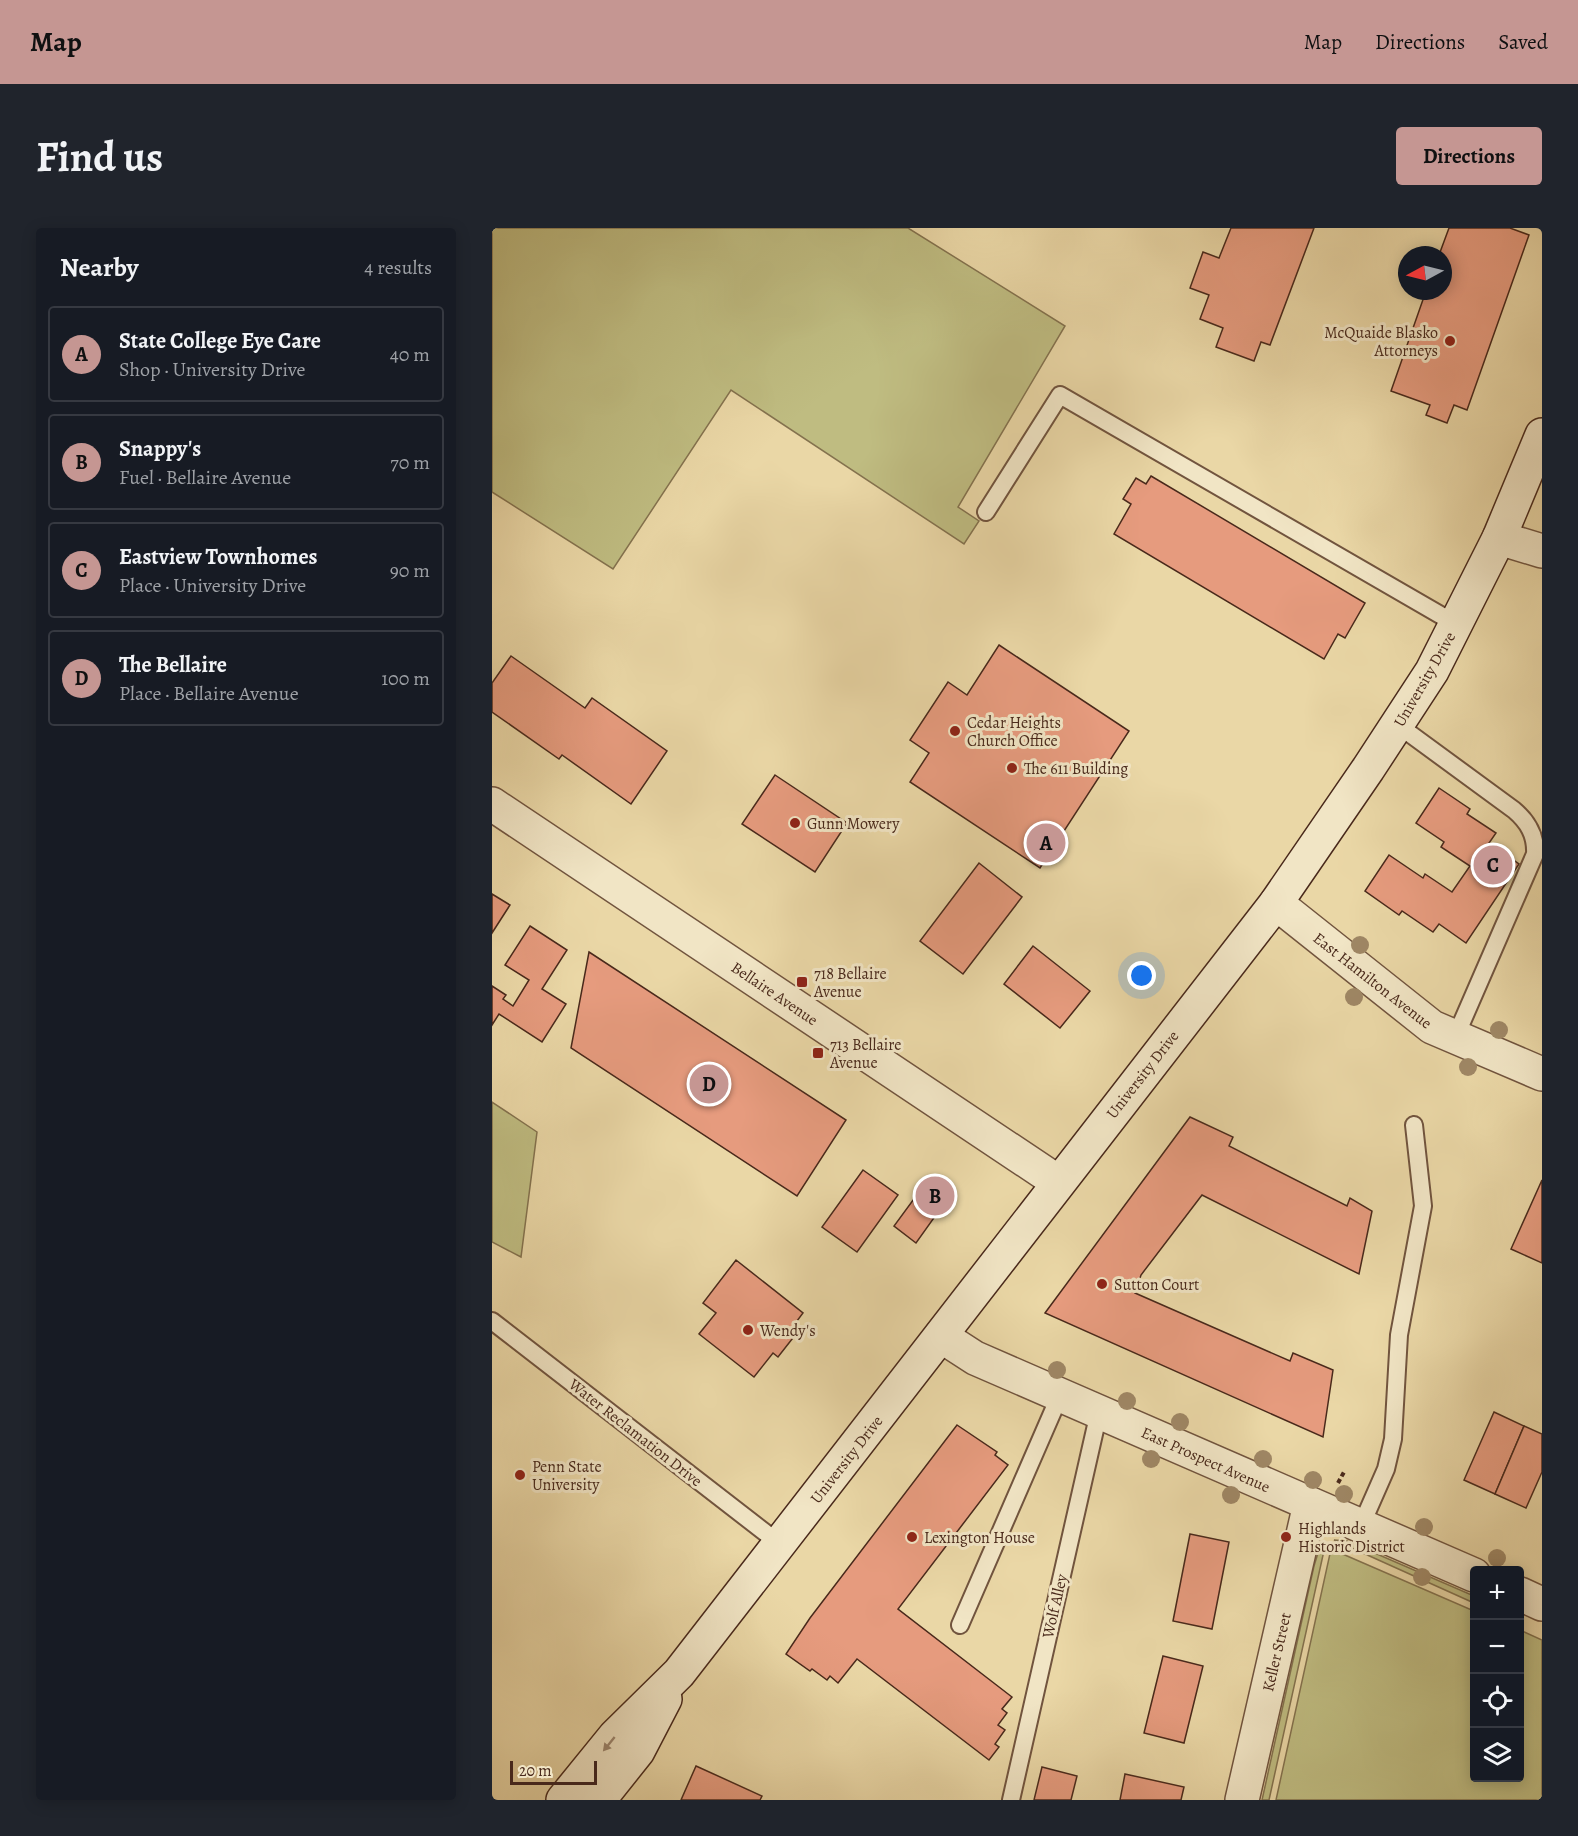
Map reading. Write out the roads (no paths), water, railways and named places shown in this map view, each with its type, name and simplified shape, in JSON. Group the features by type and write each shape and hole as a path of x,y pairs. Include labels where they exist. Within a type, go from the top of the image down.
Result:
{"street":[{"name":"University Drive","path":"563,1800 615,1736 679,1673 1276,903 1398,725 1432,671 1499,538 1542,435"},
{"path":"1499,538 1542,551"},
{"name":"Bellaire Avenue","path":"492,804 1058,1182"},
{"name":"East Hamilton Avenue","path":"1276,903 1419,1017 1455,1038 1542,1074"},
{"name":"East Prospect Avenue","path":"942,1336 975,1358 1470,1573"},
{"name":"Keller Street","path":"1242,1800 1310,1504"},
{"path":"1524,1596 1542,1604"},
{"name":"University Drive","path":"599,1800 638,1751 679,1673"}],"lane":[{"path":"986,512 1060,395 1456,624"},
{"path":"1398,725 1521,816 1531,829 1536,845 1535,854 1455,1038"},
{"path":"1361,1526 1386,1469 1393,1438 1399,1335 1423,1206 1414,1125"},
{"name":"Water Reclamation Drive","path":"492,1321 780,1544"},
{"path":"960,1625 1060,1395"},
{"name":"Wolf Alley","path":"1011,1800 1099,1412"}],"place":[{"name":"McQuaide Blasko Attorneys","path":"1450,341"},
{"name":"Cedar Heights Church Office","path":"955,731"},
{"name":"The 611 Building","path":"1012,768"},
{"name":"Gunn Mowery","path":"795,823"},
{"name":"State College Eye Care","path":"1046,843"},
{"name":"Eastview Townhomes","path":"1493,865"},
{"name":"718 Bellaire Avenue","path":"802,982"},
{"name":"713 Bellaire Avenue","path":"818,1053"},
{"name":"The Bellaire","path":"709,1084"},
{"name":"Snappy's","path":"935,1196"},
{"name":"Sutton Court","path":"1102,1284"},
{"name":"Wendy's","path":"748,1330"},
{"name":"Penn State University","path":"520,1475"},
{"name":"Lexington House","path":"912,1537"},
{"name":"Highlands Historic District","path":"1286,1537"}]}
